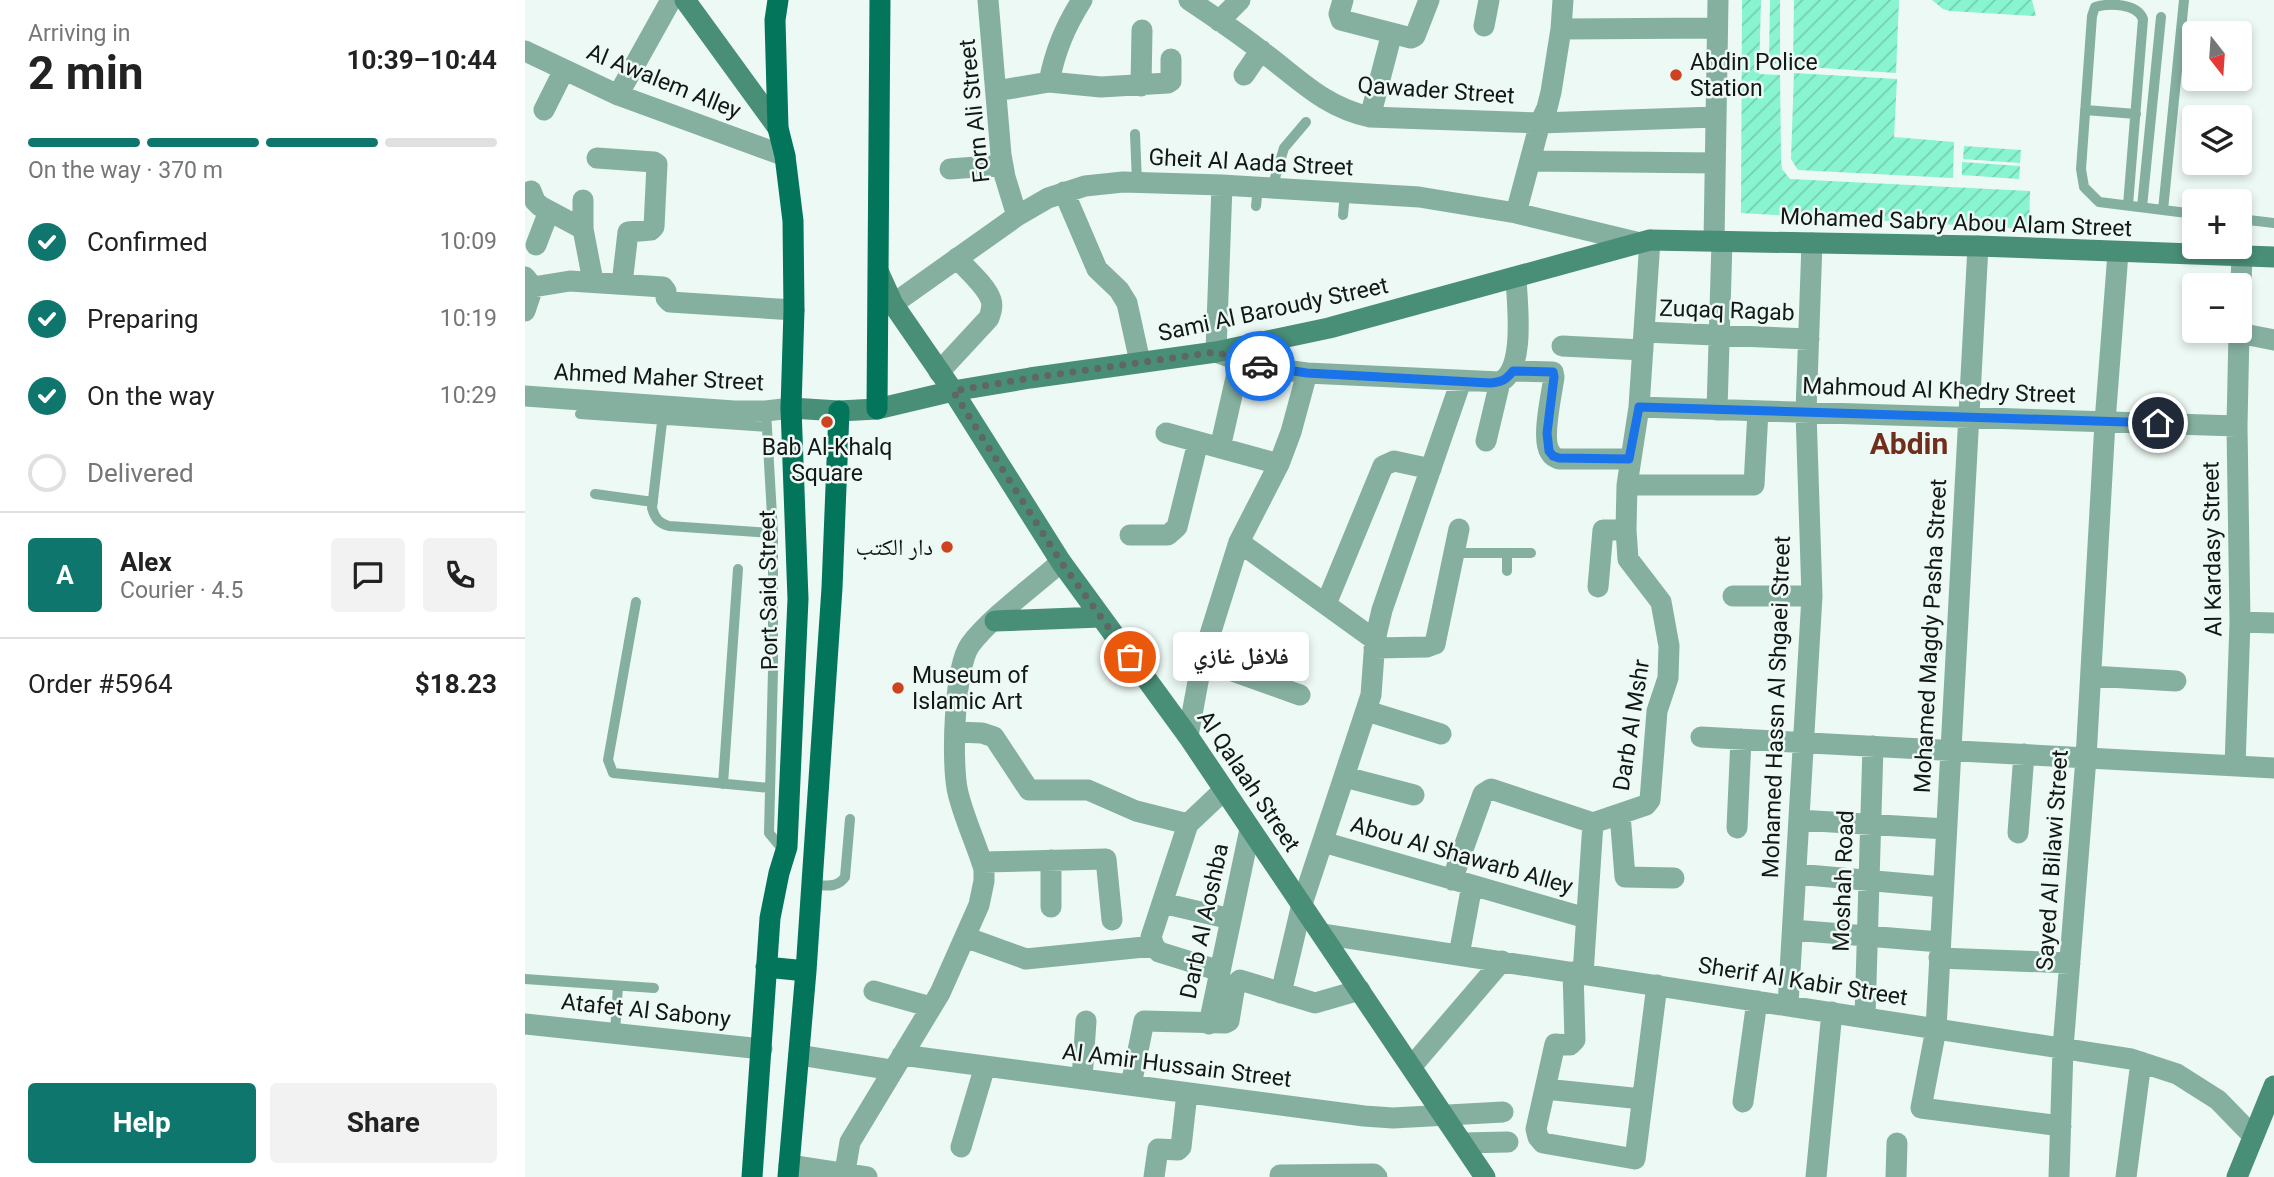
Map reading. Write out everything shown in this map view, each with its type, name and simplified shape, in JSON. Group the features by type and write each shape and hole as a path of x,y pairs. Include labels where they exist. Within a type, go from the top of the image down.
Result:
{"main road":[{"path":"685,0 778,128"},
{"name":"Port Said Street","path":"752,1177 770,918 787,847 798,599 790,408 794,310 793,221 785,156 778,128 775,20 778,0"},
{"path":"877,409 880,0"},
{"name":"Mohamed Sabry Abou Alam Street","path":"1643,241 1978,246 2182,255"},
{"name":"Sami Al Baroudy Street","path":"790,408 839,411 877,409 953,391 1216,352 1329,328 1643,241"},
{"name":"Mohamed Sabry Abou Alam Street","path":"2252,257 2274,257"},
{"name":"Al Qalaah Street","path":"879,273 893,304 953,391 1061,562 1188,736 1485,1177"},
{"path":"789,1171 806,971 832,588 839,411"},
{"path":"995,621 1101,617"},
{"path":"766,967 806,971"},
{"path":"2237,1177 2274,1086"},
{"path":"2252,1135 2274,1120"}],"street":[{"path":"618,95 671,0"},
{"name":"Forn Ali Street","path":"988,0 1003,165 1017,216"},
{"path":"1049,82 1054,54 1066,25 1081,0"},
{"name":"Qawader Street","path":"1189,0 1261,50 1310,90 1335,106 1370,117 1540,123 1715,117"},
{"path":"1219,21 1240,0"},
{"path":"1343,0 1339,14 1341,20 1413,37 1429,0"},
{"path":"1484,26 1489,0"},
{"path":"1516,213 1540,123 1548,108 1563,0"},
{"path":"1717,411 1718,242 1715,117 1718,0"},
{"path":"1561,29 1717,28"},
{"path":"1141,86 1142,30"},
{"path":"1370,117 1392,33"},
{"path":"1244,75 1261,50"},
{"name":"Al Awalem Alley","path":"525,51 618,95 785,156"},
{"path":"996,91 1049,82 1101,87 1170,83 1171,59"},
{"path":"544,110 564,70"},
{"path":"597,158 656,162 654,227 651,230 628,232 622,284"},
{"path":"1530,161 1715,163"},
{"path":"950,169 1003,165"},
{"name":"Gheit Al Aada Street","path":"893,304 1017,216 1048,198 1085,186 1137,182 1222,185 1262,194 1344,204 1419,197 1516,213 1643,241"},
{"path":"1222,185 1216,352 1255,366 1307,373 1461,381 1553,372 1547,433 1549,451 1559,458 1629,459"},
{"path":"531,191 536,204 583,229"},
{"path":"1064,192 1097,270 1119,290 1127,303 1140,362"},
{"path":"583,200 583,229 593,281"},
{"path":"536,245 549,211"},
{"name":"Darb Al Mshr","path":"1593,823 1646,805 1650,800 1657,711 1668,678 1670,658 1664,610 1628,559 1626,530 1629,459 1639,407 1643,341 1643,241"},
{"name":"Mohamed Hassn Al Shgaei Street","path":"1788,1005 1812,596 1806,412 1812,243"},
{"name":"Mohamed Magdy Pasha Street","path":"1978,246 1936,1029 1921,1108 2061,1126"},
{"name":"Sayed Al Bilawi Street","path":"2059,1177 2063,1048 2086,758 2105,422 2118,253"},
{"path":"939,372 989,318 992,308 986,291 957,258"},
{"path":"1486,441 1517,346 1516,278"},
{"path":"525,311 529,282 570,281 663,287 670,302 794,310"},
{"path":"2252,335 2274,340"},
{"name":"Zuqaq Ragab","path":"1643,341 1718,336 1809,339"},
{"path":"1562,346 1643,341"},
{"name":"Al Kardasy Street","path":"2235,766 2241,622 2237,426 2239,343"},
{"path":"1220,448 1240,360"},
{"path":"1188,736 1202,660 1239,542 1279,464 1307,373"},
{"path":"1281,993 1302,905 1367,711 1374,680 1374,644 1382,610 1461,381"},
{"name":"Ahmed Maher Street","path":"526,403 663,413 734,411 766,419 790,408"},
{"name":"Mahmoud Al Khedry Street","path":"1639,407 2237,426"},
{"path":"1627,485 1754,485 1758,411"},
{"path":"1166,433 1279,464"},
{"path":"1130,535 1168,535 1177,527 1198,442"},
{"path":"1326,604 1383,466 1394,461 1431,469"},
{"path":"1239,542 1326,604 1374,644 1427,647 1435,644 1459,529"},
{"path":"1598,587 1603,530 1626,530"},
{"path":"844,1176 850,1142 931,1007 979,905 984,881 982,862 958,794 954,772 963,661 969,647 1061,562"},
{"path":"1733,596 1812,596"},
{"path":"2241,622 2274,623"},
{"path":"1202,660 1300,695"},
{"path":"2091,676 2176,681"},
{"path":"1367,711 1441,734"},
{"path":"956,732 982,733 994,737 1029,790 1088,790 1136,811 1188,824"},
{"path":"1701,737 2274,768"},
{"path":"1737,828 1741,739"},
{"name":"Moshah Road","path":"1865,1017 1873,746"},
{"path":"2018,833 2024,754"},
{"path":"1345,776 1414,795"},
{"path":"1220,971 1159,952 1151,937 1188,824 1224,790"},
{"path":"1459,955 1462,882 1483,794 1487,790 1593,823 1586,918 1578,973 1575,1040 1570,1045 1555,1044 1537,1129 1538,1137 1543,1143 1635,1159 1657,985"},
{"path":"1620,814 1625,877 1674,878"},
{"path":"1799,820 1946,829"},
{"name":"Darb Al Aoshba","path":"1209,1024 1250,829"},
{"name":"Abou Al Shawarb Alley","path":"1323,842 1586,918"},
{"path":"982,862 1106,859 1112,920"},
{"path":"1051,860 1052,907"},
{"path":"1796,874 1943,887"},
{"path":"1162,903 1231,919"},
{"path":"1793,930 1867,936 1940,950 2070,964"},
{"name":"Sherif Al Kabir Street","path":"1322,934 2141,1062 2178,1074 2218,1100 2252,1135"},
{"path":"965,937 1026,959 1154,946"},
{"path":"1412,1066 1502,961"},
{"path":"1131,1085 1144,1021 1220,1024 1229,1021 1235,985 1240,980 1315,1003 1360,990"},
{"path":"874,991 931,1007"},
{"path":"1743,1102 1757,1000"},
{"path":"1816,1177 1832,1012"},
{"path":"1082,1079 1086,1021"},
{"name":"Atafet Al Sabony","path":"525,1024 761,1049"},
{"name":"Al Amir Hussain Street","path":"799,1055 897,1063 985,1066 1364,1116 1394,1118 1503,1112"},
{"path":"2126,1177 2141,1062"},
{"path":"961,1147 985,1066"},
{"path":"1545,1089 1642,1099"},
{"path":"1154,1177 1158,1149 1178,1150 1181,1147 1187,1093"},
{"path":"1463,1143 1508,1142"},
{"path":"1896,1177 1897,1143"},
{"path":"789,1171 867,1177"},
{"path":"1280,1175 1374,1174 1377,1177"}],"lane":[{"path":"2163,210 2184,0"},
{"path":"2128,205 2143,19 2139,10 2106,4 2095,7 2093,12 2081,169 2084,187 2099,202 2182,212"},
{"path":"2142,207 2161,17"},
{"path":"2085,110 2136,114"},
{"path":"1262,194 1284,148 1305,122"},
{"path":"1135,134 1137,182"},
{"path":"2252,220 2274,223"},
{"path":"580,414 663,413 653,502 655,517 661,523 669,526 773,533"},
{"path":"766,419 773,533 769,833 773,840 787,847"},
{"path":"595,494 653,502"},
{"path":"1454,553 1531,553"},
{"path":"1507,553 1507,571"},
{"path":"723,784 739,569"},
{"path":"636,602 608,760 610,768 617,775 770,788"},
{"path":"812,885 833,886 845,877 850,819"},
{"path":"525,979 654,988"},
{"path":"615,1032 618,986"}],"green space":[{"path":"1742,0 1761,0 1759,74 1780,75 1781,161 1782,169 1790,179 2030,191 2029,229 1741,213"},
{"path":"1770,0 1780,0 1780,64 1769,63"},
{"path":"1794,0 1899,0 1896,73 1793,66"},
{"path":"1932,0 2032,0 2036,16 1950,11"},
{"path":"1794,73 1897,79 1894,137 1954,142 1953,178 1798,170 1791,159"},
{"path":"1964,146 2021,150 2020,163 1963,159"},
{"path":"1962,162 2020,166 2019,179 1962,175"}],"way so far":[{"path":"1130,657 1061,562 953,391 1216,352 1260,366"}],"place":[{"name":"Abdin Police Station","path":"1676,75"},
{"name":"Bab Al-Khalq Square","path":"827,422"},
{"name":"دار الكتب","path":"947,547"},
{"name":"فلافل غازي","path":"1130,657"},
{"name":"Museum of Islamic Art","path":"898,688"}],"district":[{"name":"Abdin","path":"1909,444"}],"route":[{"path":"1260,366 1307,373 1490,383 1500,383 1513,371 1553,372 1547,445 1553,456 1559,458 1629,459 1639,407 2158,423"}]}
